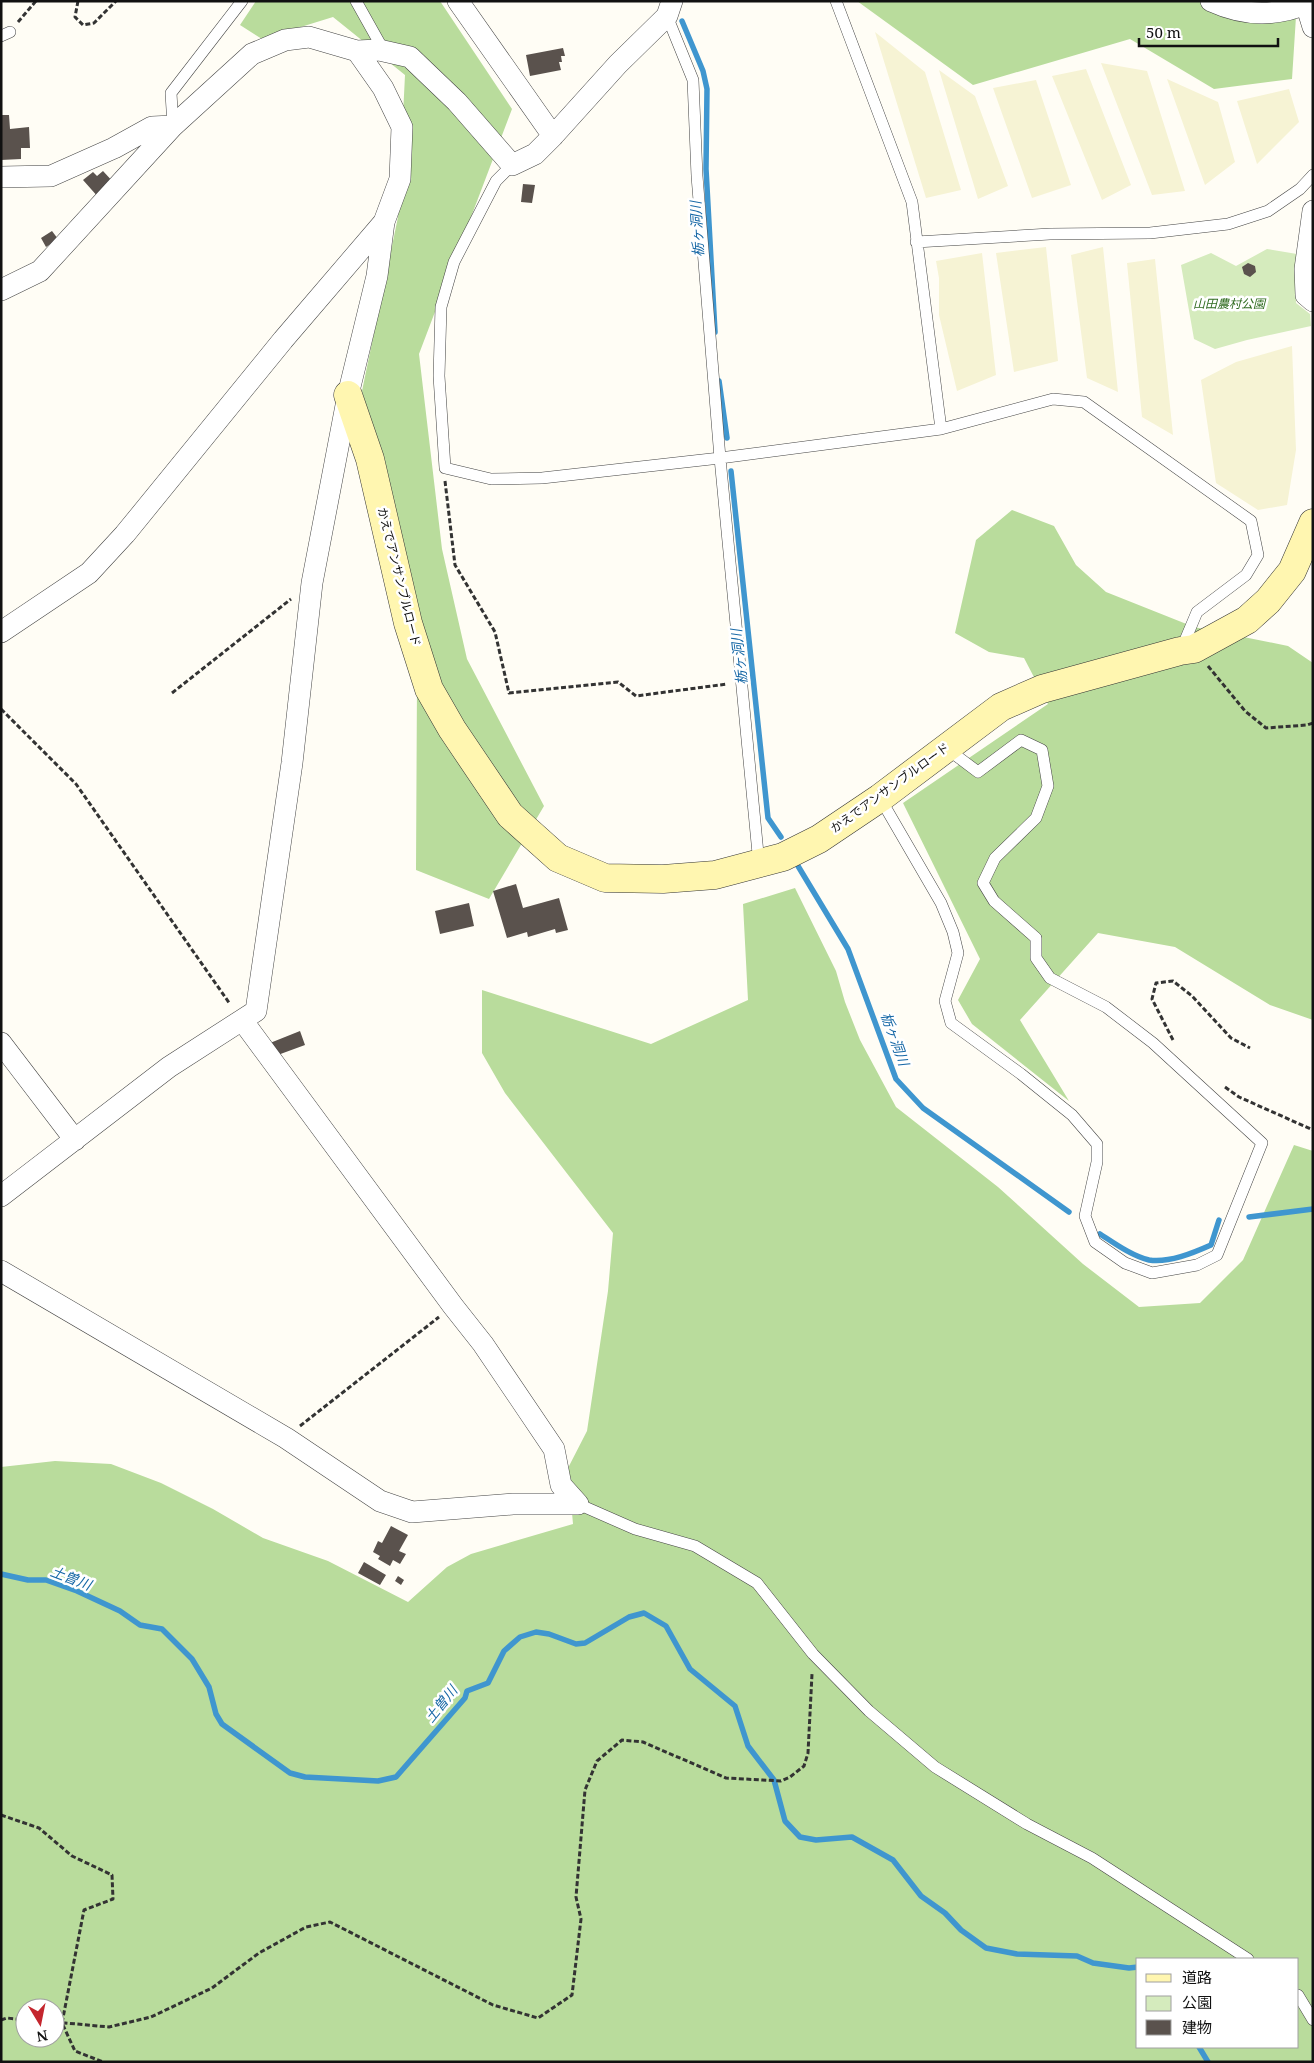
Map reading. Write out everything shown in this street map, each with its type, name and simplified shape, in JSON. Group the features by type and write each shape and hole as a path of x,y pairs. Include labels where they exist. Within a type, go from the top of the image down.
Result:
{"street":[{"path":"458,1 553,136"},
{"path":"1211,1 1229,9 1261,14 1281,12 1309,3 1313,26"},
{"path":"1,290 40,271 173,126 252,54 285,40 310,36 357,51 384,51 410,58 457,102 512,165 535,154 669,9"},
{"path":"1,1196 169,1067 256,1011 292,763 312,583 348,395 377,276 384,222 400,179 402,127 383,88 357,51"},
{"path":"1,177 51,176 114,148 152,127 173,126"},
{"path":"1313,211 1305,269 1306,294 1313,300"},
{"path":"1,632 89,573 125,534 283,340 384,222"},
{"name":"かえでアンサンブルロード","path":"348,395 370,459 408,624 429,689 452,729 510,815 558,858 605,878 663,879 714,875 759,865 783,857 819,839 880,798 1001,707 1042,690 1187,650 1247,620 1268,601 1292,571 1313,523"},
{"path":"242,1020 483,1344 554,1449 561,1486 578,1504"},
{"path":"1,1043 75,1140"},
{"path":"1,1271 286,1438 380,1501 412,1512 513,1504 578,1504"}],"lane":[{"path":"173,126 170,93 242,1"},
{"path":"356,1 384,51"},
{"path":"836,1 912,202 941,429"},
{"path":"669,9 693,80 697,176 720,458 759,865"},
{"path":"512,165 496,181 454,262 441,307 439,376 445,468 491,479 542,478 720,458 941,429 1053,399 1084,402 1252,521 1258,555 1246,575 1197,612 1187,650"},
{"path":"916,242 1050,234 1150,233 1228,224 1268,210 1300,189 1313,175"},
{"path":"880,798 941,903 953,932 958,953 945,1001 951,1023 1021,1074 1072,1115 1098,1144 1097,1162 1085,1216 1095,1242 1125,1263 1152,1273 1197,1265 1218,1255 1262,1143 1153,1043 1106,1007 1050,978 1036,958 1036,938 994,901 984,883 995,858 1036,818 1048,786 1042,750 1021,740 978,772 946,748"},
{"path":"578,1504 635,1529 695,1546 757,1583 814,1654 869,1711 935,1767 1027,1824 1092,1858 1246,1958"},
{"path":"1299,1997 1313,2020"}],"path":[{"path":"78,1 75,17 83,25 94,23 116,1"},
{"path":"445,468 445,492 455,564 495,632 510,693 618,682 636,696 742,682"},
{"path":"172,694 312,583"},
{"path":"1187,650 1245,711 1266,728 1313,723"},
{"path":"1,709 76,784 242,1020"},
{"path":"1176,1044 1166,1030 1152,999 1156,983 1173,981 1192,996 1231,1038 1250,1048"},
{"path":"1224,1086 1239,1097 1313,1130"},
{"path":"286,1438 453,1306"},
{"path":"65,2023 108,2027 152,2017 212,1988 259,1953 306,1927 330,1922 493,2005 538,2018 572,1995 581,1919 576,1897 585,1790 597,1761 622,1740 643,1742 726,1778 781,1781 790,1777 804,1766 808,1753 814,1654"},
{"path":"1,1815 39,1828 72,1856 112,1875 113,1899 84,1910 65,2008"},
{"path":"1,2020 7,2018 15,2019"},
{"path":"65,2029 75,2051 103,2062"}],"shaded area":[{"path":"875,32 925,72 961,190 926,198"},
{"path":"1101,63 1147,71 1185,191 1152,195"},
{"path":"1086,69 1131,185 1102,200 1052,76"},
{"path":"939,70 975,96 1008,186 978,199"},
{"path":"1167,79 1218,102 1235,162 1205,185"},
{"path":"1036,80 1071,185 1032,198 993,88"},
{"path":"1289,89 1299,122 1257,164 1237,101"},
{"path":"1046,247 1058,361 1014,372 996,253"},
{"path":"1103,247 1118,392 1087,378 1071,255"},
{"path":"982,253 996,375 957,391 939,315 939,278 936,261"},
{"path":"1155,259 1173,435 1142,417 1127,263"},
{"path":"1292,346 1296,450 1287,505 1258,510 1216,483 1201,380 1236,362"}],"green space":[{"path":"256,1 440,1 512,109 419,354 442,549 467,659 544,806 489,899 416,870 417,681 402,542 362,391 398,217 405,75 333,17 262,39 240,25"},
{"path":"857,1 1297,1 1292,79 1214,89 1130,39 973,85"},
{"name":"山田農村公園","path":"1267,249 1297,254 1296,303 1310,314 1311,326 1215,349 1194,339 1181,265 1211,253 1236,266"},
{"path":"1012,510 1054,526 1076,565 1106,592 1194,627 1288,646 1313,663 1313,1020 1270,1005 1175,947 1098,933 1020,1020 1069,1101 972,1024 958,1000 980,959 903,803 1048,704 1024,658 989,652 955,633 976,540"},
{"path":"795,888 836,971 845,1002 860,1040 896,1107 998,1187 1083,1264 1139,1307 1200,1303 1243,1260 1294,1145 1313,1151 1313,2062 1,2062 1,1467 55,1461 111,1464 161,1483 213,1509 263,1538 328,1561 408,1602 447,1567 471,1554 573,1524 568,1468 587,1431 608,1291 613,1233 505,1093 482,1053 482,990 651,1044 748,1000 743,904"}],"building":[{"path":"563,48 565,56 561,56 562,62 559,62 561,70 530,76 526,55"},
{"path":"1,115 9,115 10,129 29,127 30,148 21,148 21,159 1,160"},
{"path":"103,171 115,184 99,198 83,180 93,172 97,176"},
{"path":"523,184 535,185 532,203 521,202"},
{"path":"52,231 58,239 46,247 41,238"},
{"path":"1248,263 1255,266 1256,272 1250,277 1244,274 1242,267"},
{"path":"516,884 523,908 559,898 568,930 556,933 555,929 528,937 527,932 507,938 493,891"},
{"path":"469,903 474,926 440,934 435,911"},
{"path":"300,1031 305,1045 275,1056 270,1043"},
{"path":"391,1526 408,1535 399,1551 406,1554 400,1564 393,1560 390,1566 378,1559 380,1556 373,1552 378,1541 382,1543"},
{"path":"364,1562 386,1575 380,1585 358,1573"},
{"path":"398,1576 404,1580 401,1585 395,1581"}],"waterway":[{"name":"栃ヶ洞川","path":"682,21 703,71 707,89 706,169 715,332"},
{"name":"栃ヶ洞川","path":"719,381 727,438"},
{"name":"栃ヶ洞川","path":"731,471 768,818 781,837"},
{"name":"栃ヶ洞川","path":"798,866 848,949 896,1079 923,1108 1069,1212"},
{"name":"栃ヶ洞川","path":"1249,1217 1313,1209"},
{"name":"栃ヶ洞川","path":"1100,1234 1136,1256 1157,1261 1173,1259 1211,1245 1219,1220"},
{"name":"土曽川","path":"1,1574 28,1580 46,1580 77,1591 120,1611 140,1625 162,1629 192,1659 209,1687 216,1714 222,1724 290,1773 305,1777 378,1781 396,1777 465,1698 467,1691 488,1683 504,1651 520,1637 536,1632 549,1634 576,1644 585,1643 629,1617 644,1613 666,1626 690,1669 735,1706 748,1746 774,1780 785,1821 800,1837 816,1840 852,1837 893,1860 921,1896 945,1913 961,1930 986,1948 1017,1954 1077,1956 1093,1963 1136,1967"},
{"path":"1200,2048 1208,2062"}]}
